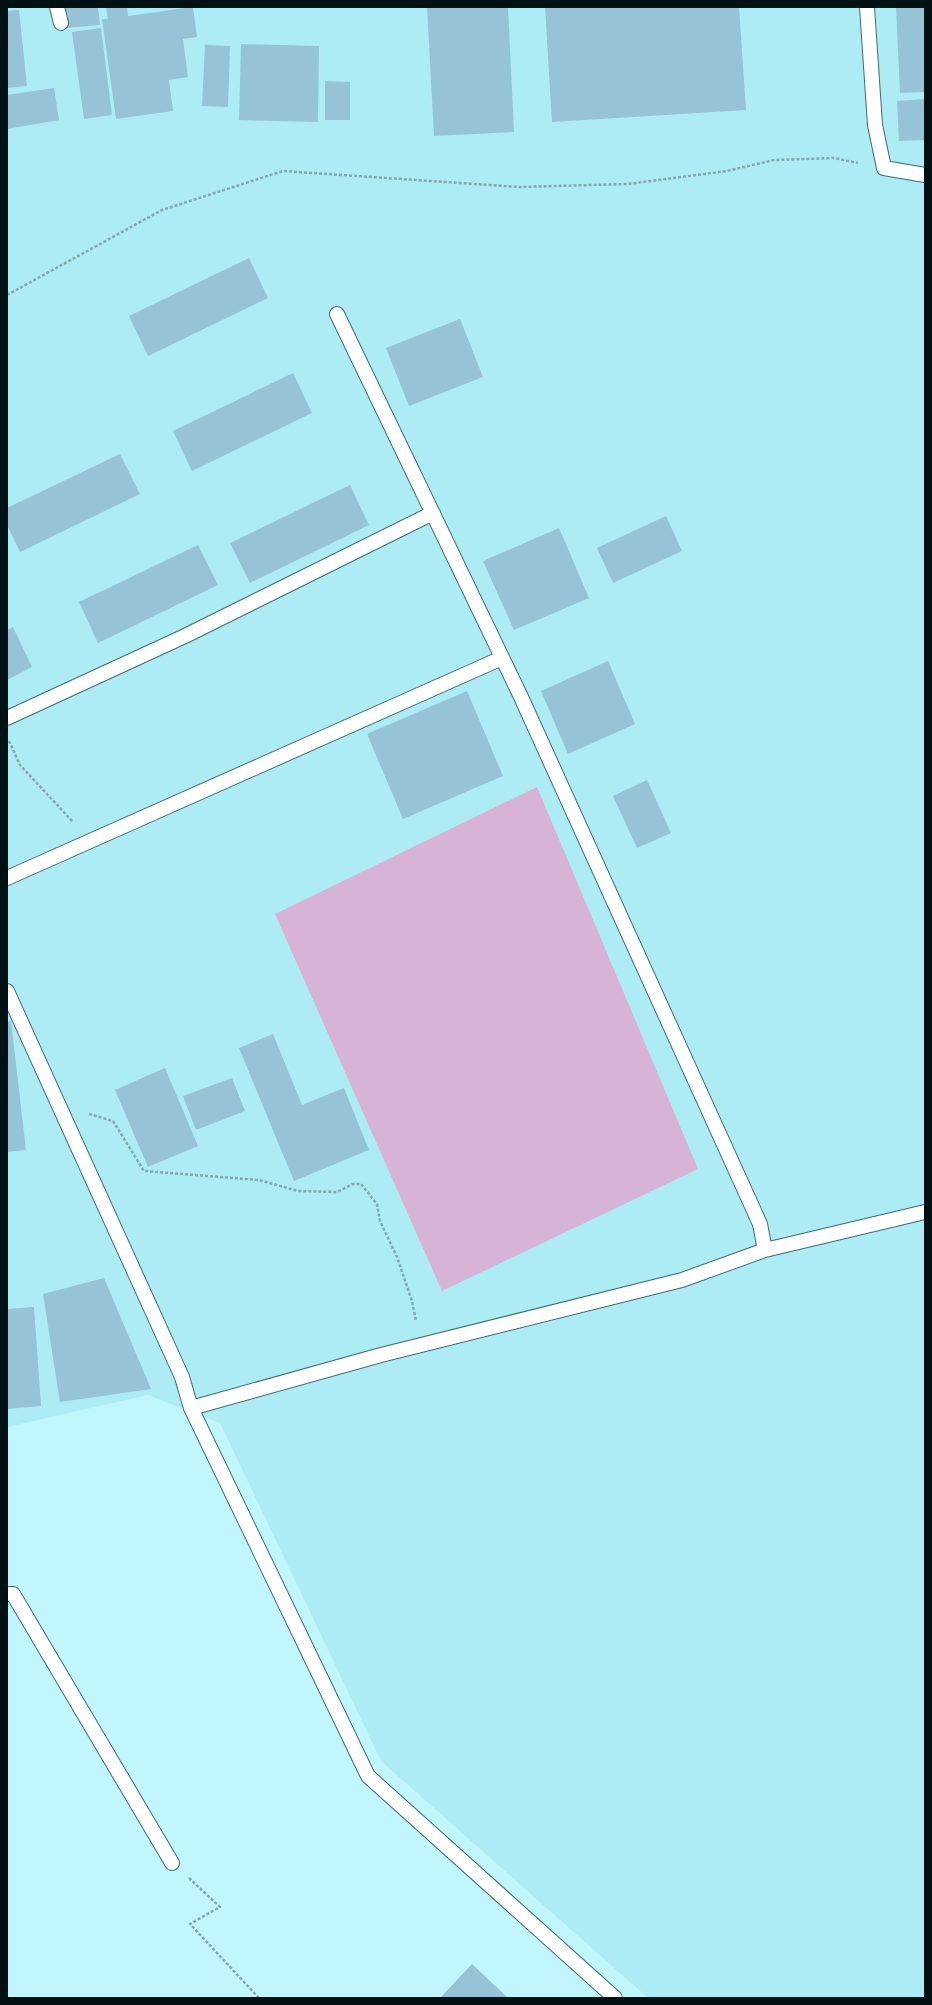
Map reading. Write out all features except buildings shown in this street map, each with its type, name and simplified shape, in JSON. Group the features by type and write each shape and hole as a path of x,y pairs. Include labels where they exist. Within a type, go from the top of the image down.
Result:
{"lane":[{"path":"57,7 61,24"},
{"path":"867,7 875,125 884,168 925,175"},
{"path":"337,314 502,658 760,1224 765,1250"},
{"path":"7,718 185,636 433,513"},
{"path":"7,878 91,842 502,658"},
{"path":"7,991 182,1377 191,1408 368,1776 615,1998"},
{"path":"191,1408 421,1346 682,1280 765,1250 925,1212"},
{"path":"7,1594 13,1594 172,1863"}],"path":[{"path":"7,295 162,210 283,171 519,187 628,184 728,171 774,160 834,158 884,168"},
{"path":"7,737 20,766 91,842"},
{"path":"59,1106 113,1121 144,1171 259,1180 298,1191 337,1192 353,1184 361,1184 377,1204 380,1221 397,1257 412,1301 421,1346"},
{"path":"172,1863 220,1907 190,1924 259,1998"}],"shaded area":[{"path":"7,7 925,7 925,1998 648,1998 381,1761 220,1423 148,1395 7,1427"},
{"path":"537,787 698,1169 442,1291 275,914"}]}
